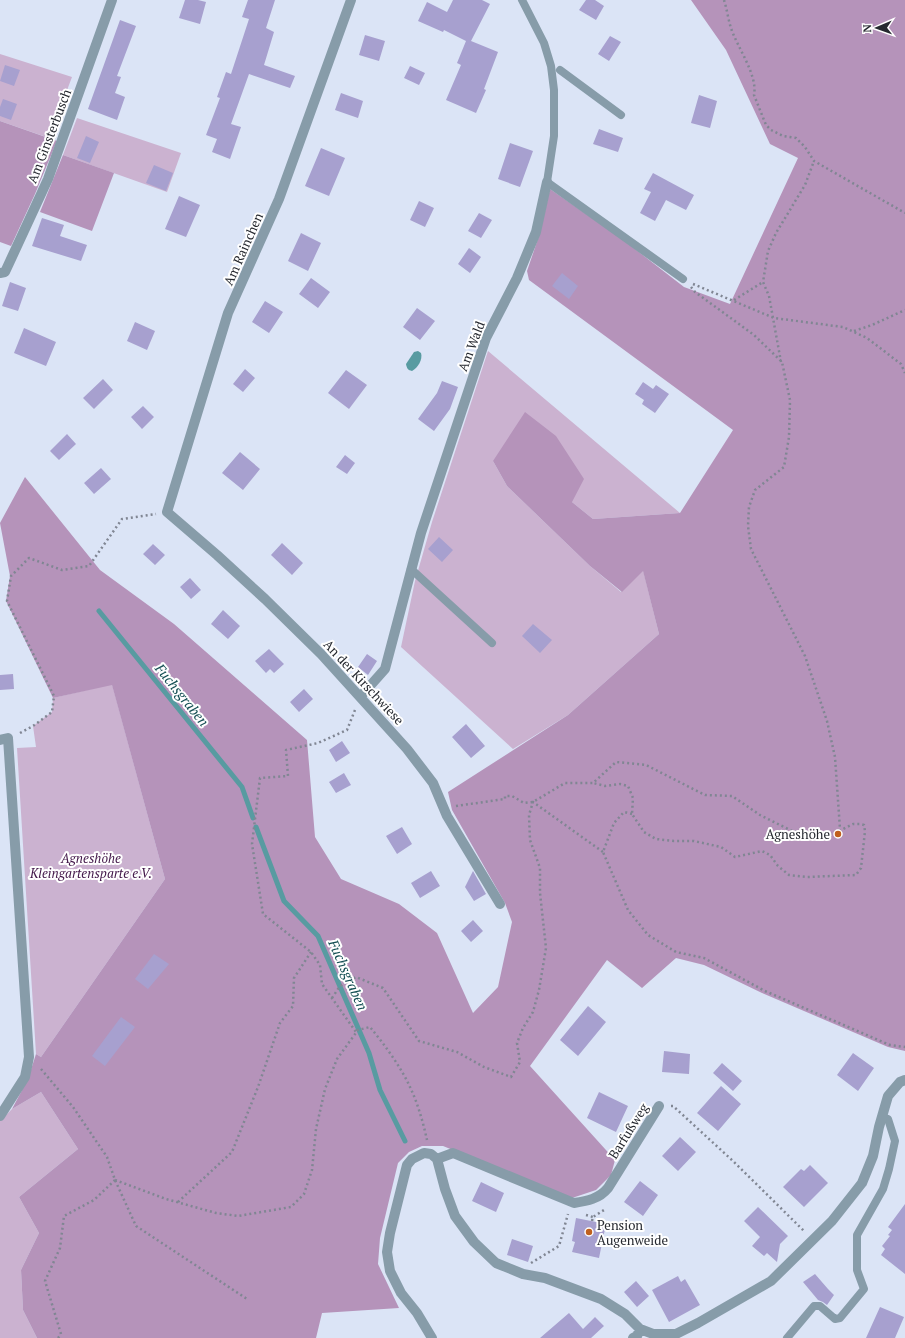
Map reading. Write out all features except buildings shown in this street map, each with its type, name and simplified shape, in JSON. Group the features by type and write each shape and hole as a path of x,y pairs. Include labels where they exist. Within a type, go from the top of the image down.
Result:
{"street":[{"name":"Am Ginsterbusch","path":"0,273 5,272 48,179 112,0"},
{"name":"Am Rainchen","path":"167,512 228,313 279,199 351,0"},
{"name":"Am Wald","path":"360,696 385,669 421,533 486,338 517,278 536,232 547,182"},
{"name":"An der Kirschwiese","path":"167,512 265,599 321,654 407,749 433,783 447,816 500,904"},
{"path":"0,1116 25,1077 29,1057 4,739"},
{"path":"434,1157 455,1216 474,1242 496,1263 523,1274 545,1278 600,1299 625,1314 640,1329 653,1334 676,1334 771,1281 832,1222 862,1183 872,1156 888,1096 900,1082 905,1080"},
{"name":"Barfußweg","path":"432,1338 417,1313 401,1293 390,1271 387,1252 390,1233 407,1165 412,1159 424,1153 434,1157 453,1153 574,1203 592,1200 603,1194 608,1188 659,1106"},
{"path":"633,1338 637,1336 640,1329"}],"lane":[{"name":"Am Wald","path":"522,0 544,44 554,90 554,136 547,182"},
{"path":"560,70 621,115"},
{"path":"547,182 683,279"},
{"path":"411,569 492,643"},
{"path":"787,1338 814,1306 820,1306 836,1319 840,1318 864,1289 857,1270 857,1235 883,1189 894,1141 888,1119 882,1117"}],"path":[{"path":"724,0 731,28 753,78 755,90 754,96 766,125 771,130 783,136 796,138 805,146 814,161 905,212"},
{"path":"814,161 805,185 776,234 768,251 764,282 774,318 790,400 789,436 784,467 755,490 749,507 748,526 751,549 787,617 805,656 827,721 835,757 840,829"},
{"path":"683,279 774,318 843,326 867,338 901,364 905,373"},
{"path":"683,279 695,292 754,334 782,362"},
{"path":"734,300 764,282"},
{"path":"853,332 905,310"},
{"path":"4,739 34,726 52,712 54,696 8,601 11,576 29,558 62,570 89,566 122,520 167,512"},
{"path":"356,1032 322,984 320,966 311,952 263,914 252,844 260,778 288,776 286,750 318,744 347,730 360,696"},
{"path":"450,807 505,799 505,796 512,796 524,803 533,802 565,783 593,782 605,786 620,784 628,786 633,798 632,814 644,832 656,839 674,842 694,841 721,847 735,857 762,851 770,855 778,866 789,875 807,877 856,875 861,868 865,831 864,825 853,824 840,829 835,833 823,836 792,831 760,815 732,796 705,795 646,765 616,762 593,782"},
{"path":"332,998 340,986 356,977 383,988 419,1041 457,1052 484,1066 511,1077 520,1062 518,1043 522,1028 532,1012 539,990 546,948 540,893 540,868 530,840 529,815 533,802"},
{"path":"533,802 603,852 628,910 648,935 676,952 704,958 765,991 890,1045 905,1047"},
{"path":"603,852 614,823 624,812 632,814"},
{"path":"178,1202 232,1152 258,1087 280,1023 293,1006 294,978 311,952"},
{"path":"115,1180 178,1202 216,1213 238,1216 291,1207 304,1194 312,1170 316,1129 324,1089 336,1059 358,1030 370,1027 381,1040 410,1086 434,1157"},
{"path":"29,1057 48,1077 73,1108 107,1157 115,1180 136,1226 247,1299"},
{"name":"Barfußweg","path":"659,1106 673,1106 733,1161 813,1240"},
{"path":"58,1338 61,1334 45,1281 60,1248 64,1216 94,1200 115,1180"},
{"path":"523,1274 529,1264 559,1246 569,1212"},
{"path":"581,1214 593,1217"}],"green space":[{"path":"0,54 72,77 49,138 0,121"},
{"path":"77,118 181,153 167,192 63,155"},
{"path":"488,351 680,513 593,519 572,502 493,461 507,486 590,566 621,592 643,570 659,634 568,715 513,749 401,647 415,581 432,522"},
{"name":"Agneshöhe Kleingartensparte e.V.","path":"112,684 165,879 41,1057 36,1054 17,748 36,747 33,726 52,712 53,698"},
{"path":"41,1092 78,1149 19,1197 39,1233 21,1270 23,1310 37,1338 0,1338 0,1121 12,1109"}],"shaded area":[{"path":"691,0 905,0 905,1051 888,1047 762,993 704,965 676,958 642,988 607,960 530,1066 615,1160 611,1175 596,1190 572,1198 443,1146 422,1146 409,1152 398,1163 380,1238 378,1264 399,1308 322,1313 316,1338 37,1338 23,1310 21,1270 39,1233 19,1197 78,1149 41,1092 12,1109 28,1079 36,1054 41,1057 165,879 112,685 53,698 6,601 10,576 0,523 25,477 100,570 174,624 307,740 315,837 341,879 399,904 437,933 473,1013 498,987 512,922 505,903 452,810 448,792 568,715 659,634 643,571 622,592 590,566 507,486 493,461 525,412 556,436 584,479 572,502 593,519 680,513 733,430 529,280 527,271 540,233 550,189 622,239 684,287 730,304 798,158 770,144 726,50"},
{"path":"0,121 57,141 11,246 0,242"},
{"path":"63,155 114,173 92,231 40,212"},
{"path":"418,351 421,353 420,363 412,371 407,368 406,364 414,352"}],"waterway":[{"name":"Fuchsgraben","path":"99,611 242,787 253,818"},
{"name":"Fuchsgraben","path":"256,827 284,901 318,936 369,1053 380,1090 405,1141"}],"place":[{"name":"Agneshöhe","path":"838,834"},
{"name":"Pension Augenweide","path":"589,1232"}]}
